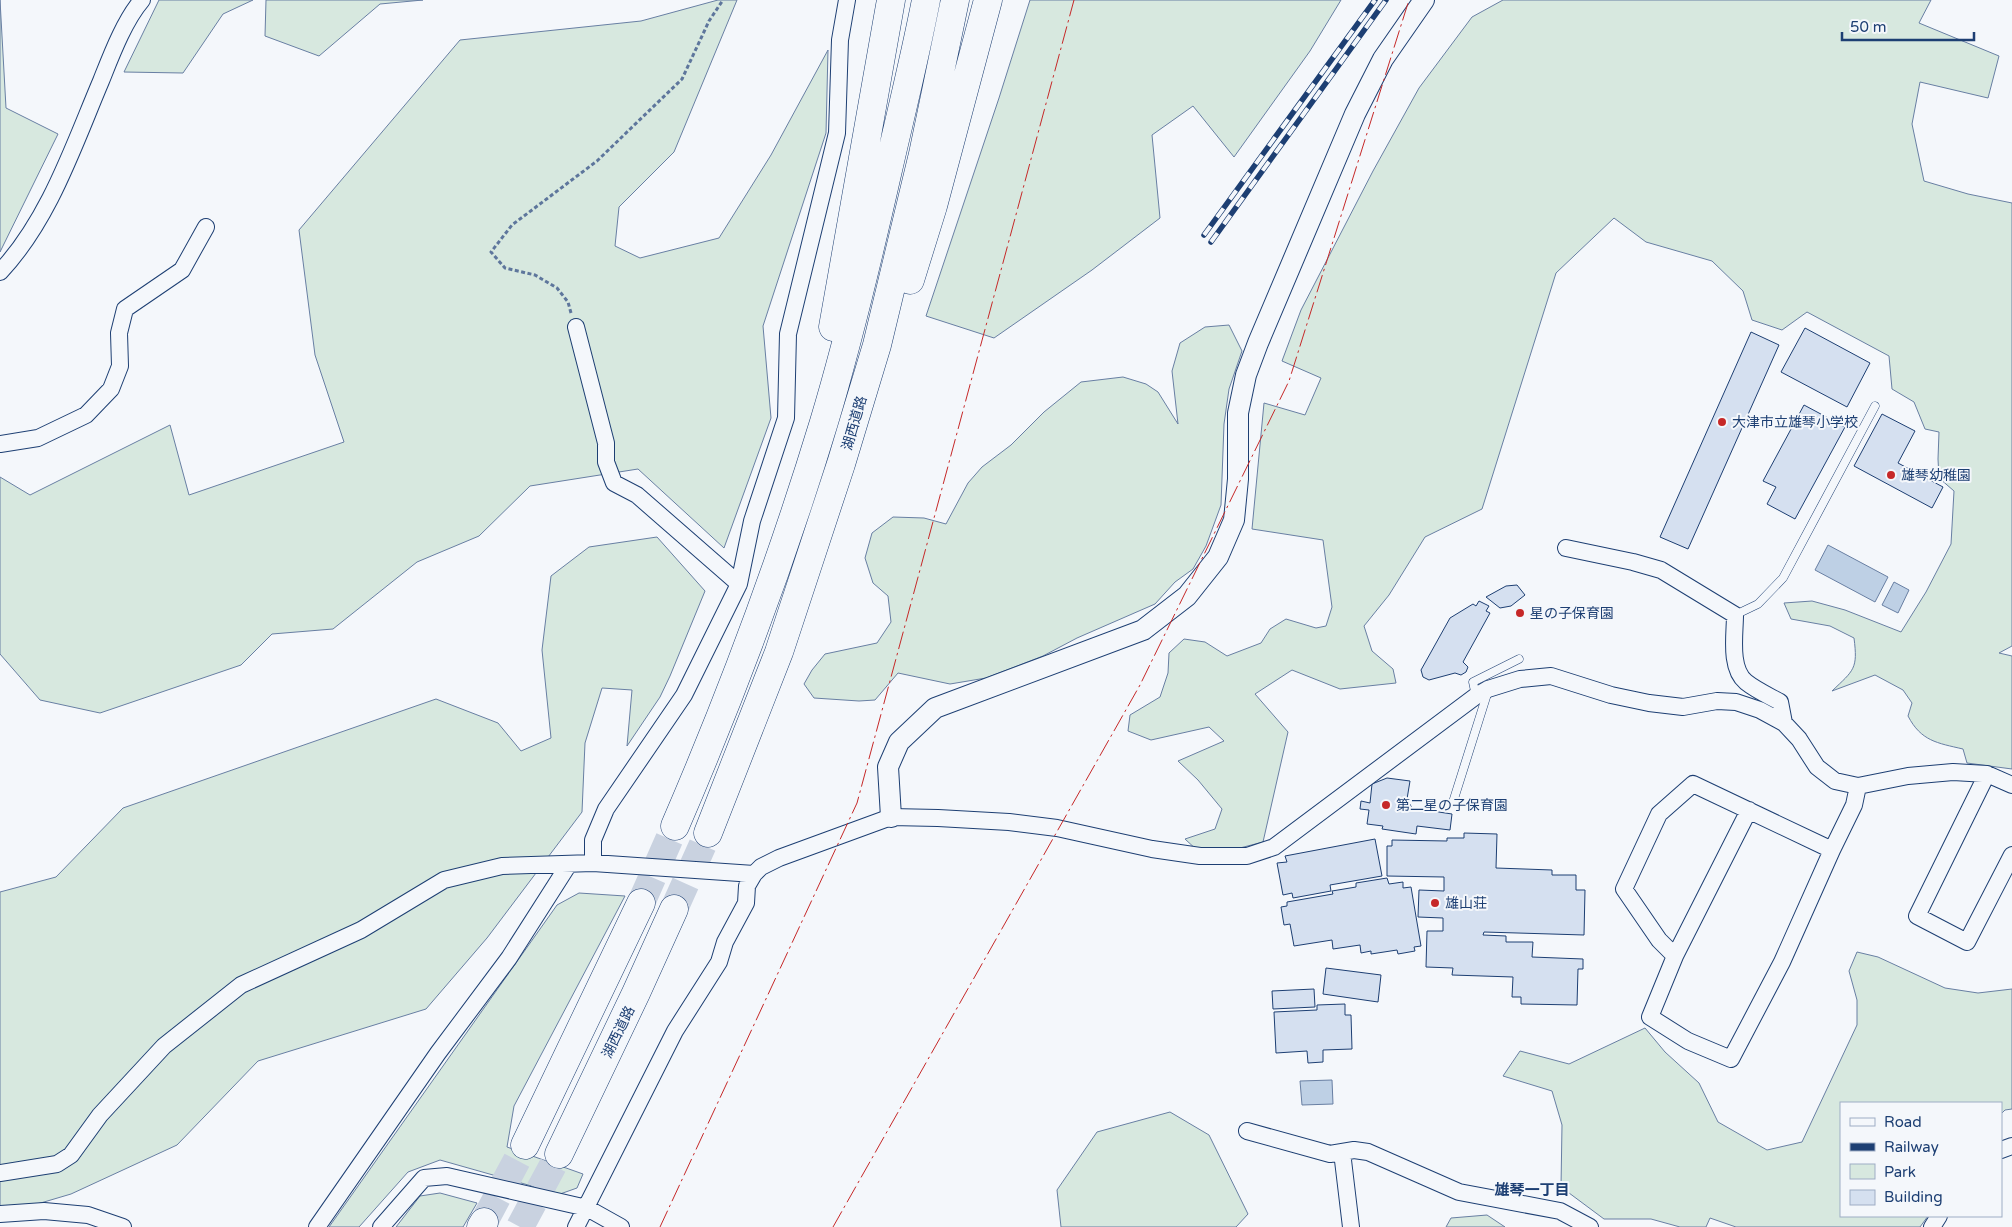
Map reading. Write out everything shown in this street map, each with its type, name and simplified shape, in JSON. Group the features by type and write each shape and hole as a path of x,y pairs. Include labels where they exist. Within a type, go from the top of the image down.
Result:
{"highway":[{"path":"794,514 820,400 891,0"},
{"name":"湖西道路","path":"675,826 717,730 751,642 824,423 848,337 926,0"},
{"name":"湖西道路","path":"708,833 779,652 842,464 877,345 923,154 955,0"},
{"path":"842,464 900,308 934,206 988,0"},
{"path":"525,1145 641,903"},
{"name":"湖西道路","path":"559,1154 674,909"}],"street":[{"path":"0,272 13,258 41,214 64,168 116,46 142,0"},
{"path":"592,863 593,840 606,809 684,695 739,584 752,520 786,418 788,334 837,134 840,40 846,0"},
{"path":"891,817 888,767 899,742 935,708 1143,630 1187,596 1218,557 1234,520 1238,479 1238,413 1246,375 1359,106 1383,59 1424,0"},
{"path":"0,444 38,438 86,415 105,395 111,388 120,366 119,333 125,309 182,270 206,226"},
{"path":"576,327 606,443 606,462 614,483 637,495 739,584"},
{"path":"1566,548 1661,570 1735,615 1734,652 1738,668 1745,681 1780,702 1784,723"},
{"path":"576,1227 675,1031 718,962 746,903 747,886 754,874 761,867 779,858 891,817 1009,822 1058,828 1152,849 1200,856 1247,856 1274,847 1452,711 1482,692 1520,678 1551,676 1611,695 1649,703 1683,707 1717,701 1736,702 1760,710 1784,723 1799,739 1817,767 1835,781 1858,786 1908,776 1953,772 1987,774 2012,785"},
{"path":"1987,774 1917,916 1968,942 2012,855"},
{"path":"1675,956 1659,940 1624,889 1659,814 1693,784 1832,850"},
{"path":"1749,810 1675,956 1650,1017 1688,1041 1731,1059 1782,962 1854,805 1858,786"},
{"path":"0,1173 57,1164 71,1155 100,1115 164,1046 241,985 361,930 444,880 502,866 592,863 754,874"},
{"path":"317,1227 438,1052 509,958 569,864"},
{"path":"1247,1130 1330,1154 1354,1150 1368,1152 1459,1192 1560,1210 1590,1227"},
{"path":"1342,1152 1350,1227"},
{"path":"381,1227 424,1178 447,1176 587,1208 621,1227"},
{"path":"0,1214 44,1211 88,1215 123,1227"}],"lane":[{"path":"1735,615 1758,604 1783,578 1875,406"},
{"path":"1453,802 1482,692 1473,682 1519,659"}],"path":[{"path":"576,327 568,302 558,288 535,275 505,268 491,252 512,225 597,161 682,79 709,21 723,0"}],"green space":[{"path":"0,0 6,108 58,134 0,252"},
{"path":"159,0 253,0 223,14 183,73 124,72"},
{"path":"266,0 423,0 380,4 319,56 265,36"},
{"path":"718,0 737,0 674,152 619,207 615,246 640,258 719,238 771,155 828,50 826,133 763,326 771,418 724,548 638,469 530,486 479,536 417,562 333,629 272,634 241,665 100,713 40,700 0,654 0,477 30,495 170,425 189,495 344,442 315,355 299,230 460,40 641,21"},
{"path":"1030,0 1341,0 1310,51 1234,157 1193,106 1152,135 1160,218 1092,270 994,338 926,316"},
{"path":"1503,0 1931,0 1919,23 1999,56 1988,98 1920,82 1912,124 1924,181 1968,194 2012,203 2012,646 1999,653 2012,656 2012,769 1967,763 1963,749 1938,743 1924,736 1918,731 1908,716 1912,703 1903,690 1875,675 1832,691 1853,668 1855,663 1854,638 1830,626 1791,619 1784,603 1812,601 1845,610 1901,632 1926,592 1951,544 1954,491 1939,478 1939,432 1925,429 1914,402 1892,389 1889,356 1807,312 1782,330 1752,320 1743,291 1712,261 1646,242 1614,218 1556,273 1482,509 1425,537 1389,595 1364,626 1372,651 1393,669 1396,683 1340,689 1292,670 1255,694 1288,732 1263,842 1236,849 1198,851 1185,839 1215,829 1222,809 1198,780 1178,761 1224,741 1209,727 1151,740 1128,731 1130,715 1160,697 1168,673 1169,653 1184,639 1205,642 1227,656 1261,643 1270,629 1286,619 1316,628 1326,626 1332,607 1323,540 1252,529 1264,403 1305,415 1321,378 1282,361 1301,310 1373,171 1419,88 1472,17"},
{"path":"1229,325 1242,351 1229,389 1224,424 1221,505 1206,546 1193,569 1175,582 1155,604 1077,638 1043,656 986,678 950,684 898,673 875,700 859,701 814,698 804,684 825,654 877,643 891,622 888,596 873,583 865,558 872,533 893,517 924,518 946,524 968,483 982,467 1011,445 1044,412 1081,382 1123,377 1146,384 1158,392 1178,424 1172,371 1180,343 1205,327"},
{"path":"657,537 705,591 660,697 627,746 632,690 602,688 585,743 582,812 487,938 426,1009 258,1061 177,1145 71,1194 0,1215 0,892 56,877 123,808 436,699 498,723 521,751 551,738 542,650 551,576 589,547"},
{"path":"579,893 625,896 514,1106 507,1147 583,1174 577,1188 560,1194 440,1160 408,1172 359,1227 329,1227 557,905"},
{"path":"1857,952 1878,957 1945,988 1978,993 2012,989 2012,1109 2005,1110 2002,1113 2002,1102 1840,1102 1840,1217 1927,1217 1920,1227 1736,1227 1710,1218 1706,1227 1680,1227 1651,1219 1604,1219 1561,1187 1562,1125 1552,1091 1503,1076 1520,1051 1569,1064 1645,1028 1665,1052 1699,1083 1718,1122 1767,1150 1802,1142 1857,1025 1857,1000 1849,971"},
{"path":"1170,1112 1209,1135 1248,1214 1236,1227 1061,1227 1057,1190 1097,1132"},
{"path":"440,1193 477,1203 463,1227 396,1227 420,1196"},
{"path":"1487,1215 1505,1227 1446,1227 1451,1218"}],"water":[{"path":"1828,545 1888,577 1875,602 1815,570"},
{"path":"1894,582 1909,590 1898,613 1882,605"},
{"path":"1332,1080 1333,1104 1302,1105 1300,1081"}],"building":[{"path":"1805,328 1870,363 1847,407 1781,372"},
{"path":"1751,332 1779,345 1688,549 1660,537"},
{"path":"1804,405 1845,427 1795,519 1767,504 1776,487 1763,481"},
{"path":"1882,414 1915,431 1898,463 1943,487 1932,508 1854,466"},
{"path":"1517,585 1525,595 1511,606 1500,608 1486,597 1506,586"},
{"path":"1479,601 1489,606 1486,611 1490,613 1463,662 1468,667 1466,672 1461,675 1455,673 1429,680 1423,677 1421,670 1450,618 1473,604 1476,606"},
{"name":"第二星の子保育園","path":"1387,778 1410,781 1407,799 1412,808 1452,814 1450,830 1417,826 1416,834 1382,829 1383,826 1367,824 1369,810 1360,809 1361,801 1370,803 1372,784"},
{"path":"1464,833 1497,834 1496,868 1552,870 1552,875 1576,875 1576,890 1585,890 1584,935 1484,932 1483,935 1506,936 1506,942 1533,942 1532,957 1583,959 1583,969 1578,969 1577,1005 1521,1004 1521,997 1512,997 1513,977 1452,975 1453,968 1426,967 1427,931 1443,931 1443,918 1418,917 1419,890 1444,891 1444,877 1387,876 1387,846 1392,846 1392,840 1447,841 1447,838 1464,838"},
{"path":"1375,839 1382,876 1330,885 1331,891 1293,898 1292,893 1283,895 1277,863 1287,862 1285,856"},
{"path":"1387,878 1389,884 1403,882 1403,888 1411,887 1421,946 1414,947 1415,951 1398,954 1397,950 1371,954 1371,951 1361,953 1360,945 1333,949 1332,940 1294,946 1290,924 1284,925 1281,907 1287,906 1287,902 1333,894 1332,891 1356,887 1356,883"},
{"path":"1326,968 1381,975 1378,1002 1323,994"},
{"path":"1314,989 1315,1007 1273,1009 1272,991"},
{"path":"1345,1004 1345,1015 1351,1015 1352,1049 1323,1050 1323,1062 1308,1063 1307,1051 1276,1053 1274,1012 1317,1010 1317,1005"}],"tunnel":[{"path":"641,903 675,826"},
{"path":"674,909 708,833"},
{"path":"484,1222 525,1145"},
{"path":"520,1227 559,1154"}],"railway":[{"path":"1204,235 1375,0"},
{"path":"1211,242 1386,0"}],"power":[{"path":"660,1227 857,803 1074,0"},
{"path":"833,1227 1140,685 1289,381 1409,0"}],"place":[{"name":"大津市立雄琴小学校","path":"1722,422"},
{"name":"雄琴幼稚園","path":"1891,475"},
{"name":"星の子保育園","path":"1520,613"},
{"name":"第二星の子保育園","path":"1386,805"},
{"name":"雄山荘","path":"1435,903"}],"district":[{"name":"雄琴一丁目","path":"1532,1190"}]}
